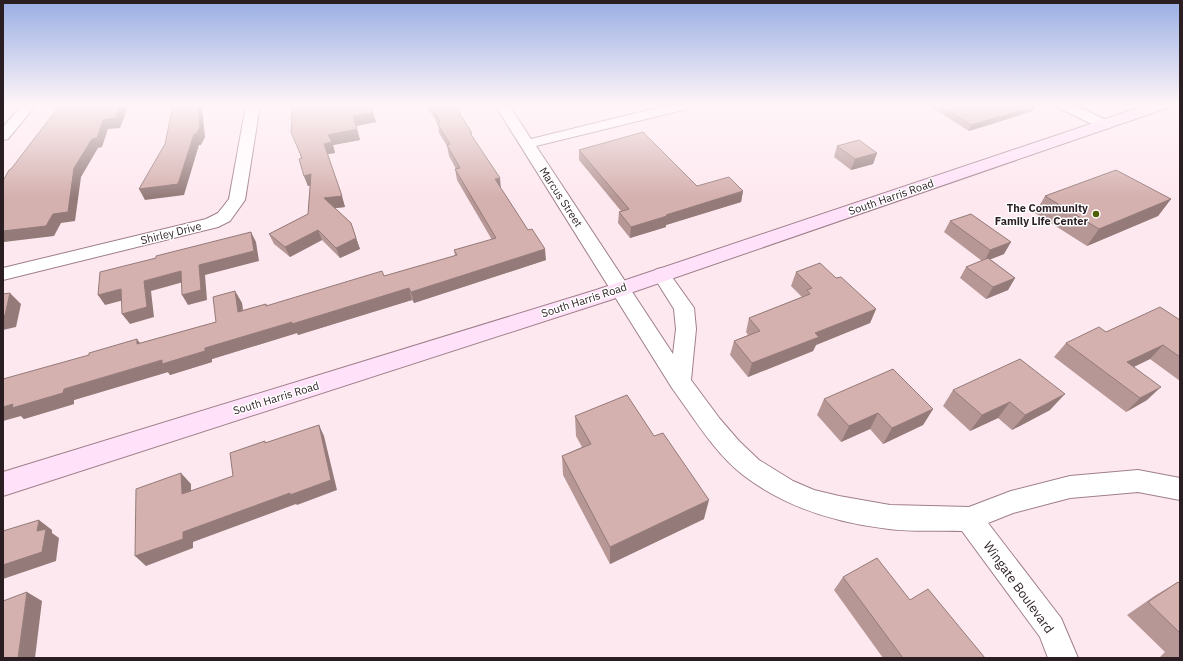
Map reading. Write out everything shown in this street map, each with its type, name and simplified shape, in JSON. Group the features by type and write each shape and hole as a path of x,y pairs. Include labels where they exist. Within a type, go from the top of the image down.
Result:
{"main road":[{"name":"South Harris Road","path":"3,484 621,289 661,274 1073,136"}],"street":[{"name":"Shirley Drive","path":"3,274 212,223 224,217 237,200 248,136"},
{"name":"Marcus Street","path":"523,136 621,289"},
{"path":"528,144 561,136"},
{"path":"661,274 684,308 686,329 680,382"},
{"path":"621,289 680,382 712,426 731,448 751,467 784,488 811,501 864,513 890,516 969,519 1011,502 1070,487 1138,480 1180,489"},
{"name":"Wingate Boulevard","path":"969,519 1051,628 1063,658"}],"building":[{"path":"36,136 98,136 97,138 92,139 74,168 68,212 53,214 46,226 3,231 3,181"},
{"path":"167,136 193,136 178,184 139,189 165,144"},
{"path":"293,136 328,136 332,142 324,144 342,196 324,198 351,223 356,238 336,248 318,230 285,247 269,234 308,214 311,174 304,176 299,159 302,158"},
{"path":"445,136 472,136 500,178 495,179 528,230 532,229 545,249 411,292 409,288 292,324 292,322 205,348 205,351 162,364 162,360 64,389 63,393 12,408 13,404 3,407 3,379 89,355 89,353 137,339 137,344 216,322 213,297 235,291 238,312 266,304 266,306 382,271 384,276 457,255 454,250 496,238 455,169 460,168 447,145 450,144"},
{"path":"629,136 647,136 697,186 729,177 743,191 631,227 619,212 629,209 579,150"},
{"path":"859,140 877,153 855,159 837,146"},
{"path":"1116,170 1171,199 1099,229 1045,196"},
{"path":"971,214 1011,242 990,250 950,221"},
{"path":"251,232 254,251 199,265 201,290 182,295 181,271 144,281 147,307 122,314 121,289 98,295 100,272"},
{"path":"988,258 1015,278 993,287 966,267"},
{"path":"820,263 836,278 841,277 876,309 815,333 819,337 752,363 734,341 760,331 749,318 810,294 807,290 812,288 796,272"},
{"path":"10,293 5,315 3,316 3,294"},
{"path":"1160,307 1180,320 1180,357 1163,345 1127,362 1161,387 1140,398 1066,343 1099,327 1106,332"},
{"path":"1020,359 1065,394 1025,415 1010,402 982,415 953,390"},
{"path":"893,369 933,409 892,428 878,413 849,426 824,399"},
{"path":"627,395 654,436 663,433 709,500 610,547 562,456 591,444 575,416"},
{"path":"319,425 331,480 290,495 290,493 183,532 183,539 135,556 136,489 181,473 182,494 233,476 230,453"},
{"path":"39,520 37,531 46,529 42,552 3,565 3,531"},
{"path":"877,558 910,600 928,589 985,658 903,658 843,577"},
{"path":"1178,582 1180,584 1180,633 1148,602"},
{"path":"27,592 18,658 3,658 3,601"}],"place":[{"name":"The Community Family Life Center","path":"1096,214"}]}
